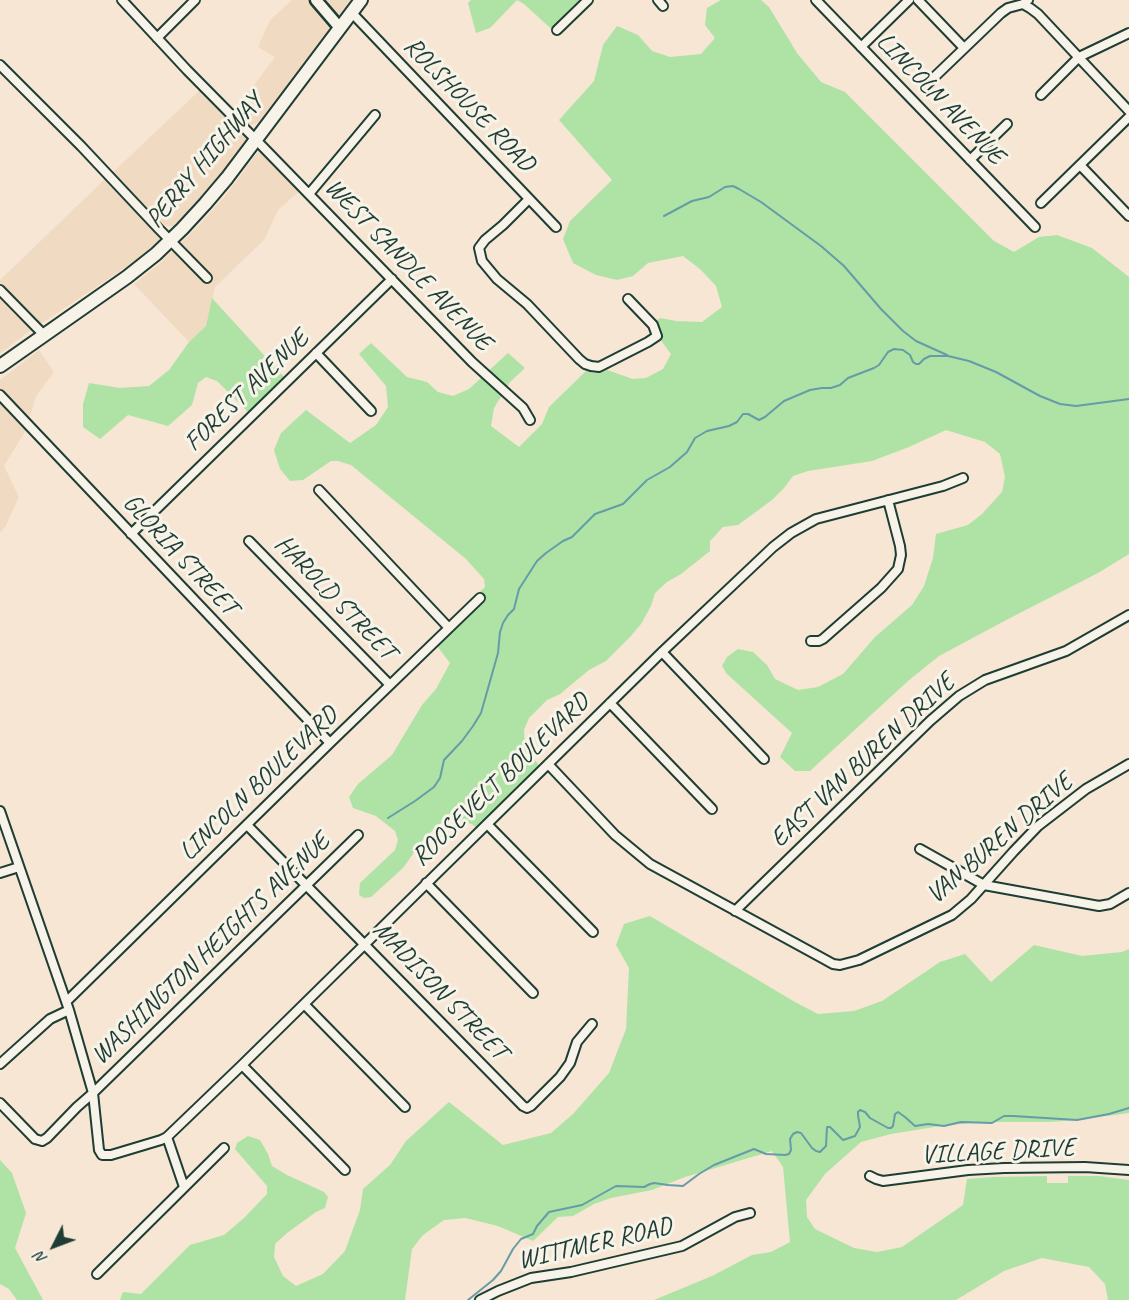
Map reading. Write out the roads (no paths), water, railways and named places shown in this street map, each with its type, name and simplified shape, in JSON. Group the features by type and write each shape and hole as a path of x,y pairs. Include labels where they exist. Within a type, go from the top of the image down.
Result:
{"main road":[{"name":"PERRY HIGHWAY","path":"0,366 127,277 170,240 210,198 361,0"}],"street":[{"name":"WEST SANDLE AVENUE","path":"122,0 472,362 523,408 530,420"},
{"path":"157,38 195,0"},
{"path":"316,0 340,28"},
{"path":"556,30 588,0"},
{"name":"LINCOLN AVENUE","path":"816,0 1035,227"},
{"path":"861,47 909,0"},
{"path":"918,0 964,48"},
{"path":"925,86 1001,13 1026,2 1129,111"},
{"name":"ROLSHOUSE ROAD","path":"352,13 556,227"},
{"path":"1041,95 1078,57 1129,33"},
{"path":"0,65 207,278"},
{"path":"309,194 375,115"},
{"path":"1041,203 1129,117"},
{"path":"970,160 1007,124"},
{"path":"1080,165 1129,216"},
{"path":"529,199 479,248 482,261 497,279 527,304 585,364 599,366 657,336 652,325 628,299"},
{"name":"FOREST AVENUE","path":"131,534 392,279"},
{"path":"0,290 44,335"},
{"path":"316,353 371,411"},
{"name":"GLORIA STREET","path":"0,395 330,743"},
{"name":"ROOSEVELT BOULEVARD","path":"93,1093 99,1150 102,1155 111,1155 167,1137 662,652 773,547 791,533 816,519 943,486 963,478"},
{"path":"319,490 449,628"},
{"path":"811,641 823,639 898,569 900,546 888,500"},
{"name":"HAROLD STREET","path":"249,541 390,686"},
{"name":"LINCOLN BOULEVARD","path":"0,1064 68,1006 247,825 480,598"},
{"name":"EAST VAN BUREN DRIVE","path":"735,911 958,696 985,680 1066,651 1129,615"},
{"path":"662,652 764,759"},
{"path":"610,703 712,809"},
{"path":"548,764 634,852 660,870 735,911"},
{"name":"VAN BUREN DRIVE","path":"735,911 833,964 852,963 952,915 965,905 1014,850 1046,820 1086,789 1129,764"},
{"path":"0,811 68,1006 93,1093"},
{"path":"488,824 593,932"},
{"name":"MADISON STREET","path":"247,825 523,1106 527,1108 531,1106 560,1077 570,1063 577,1042 592,1024"},
{"name":"WASHINGTON HEIGHTS AVENUE","path":"0,1103 35,1139 42,1141 47,1138 358,835"},
{"path":"920,849 984,885 1099,906 1110,904 1129,892"},
{"path":"0,873 19,867"},
{"path":"426,883 533,993"},
{"path":"304,1004 405,1107"},
{"path":"242,1065 345,1170"},
{"path":"167,1137 184,1187"},
{"path":"97,1274 224,1148"},
{"name":"VILLAGE DRIVE","path":"870,1176 883,1181 968,1170 1004,1168 1085,1167 1129,1170"},
{"name":"WITTMER ROAD","path":"480,1300 531,1278 571,1272 682,1246 735,1217 750,1213"}],"waterway":[{"path":"664,216 692,201 709,197 725,187 733,186 761,202 821,246 844,266 903,331 916,341 947,355"},
{"path":"388,818 434,787 440,778 444,760 462,741 481,713 498,653 503,623 514,609 519,589 537,561 572,537 595,514 623,504 647,480 670,467 687,452 695,438 707,431 729,426 737,422 743,414 759,420 784,401 810,390 840,385 848,378 879,365 888,352 894,349 903,350 916,364 930,356 948,356 969,361 1060,404 1076,406 1129,399"},
{"path":"468,1300 493,1280 521,1239 533,1234 549,1212 582,1205 616,1186 644,1187 654,1183 683,1186 714,1165 754,1149 766,1154 789,1154 790,1139 797,1132 801,1133 812,1148 820,1152 826,1146 827,1127 830,1127 843,1140 855,1136 860,1127 858,1115 860,1110 870,1118 891,1128 895,1114 898,1112 915,1126 928,1124 944,1126 961,1122 992,1123 1004,1116 1077,1120 1129,1108"}]}
